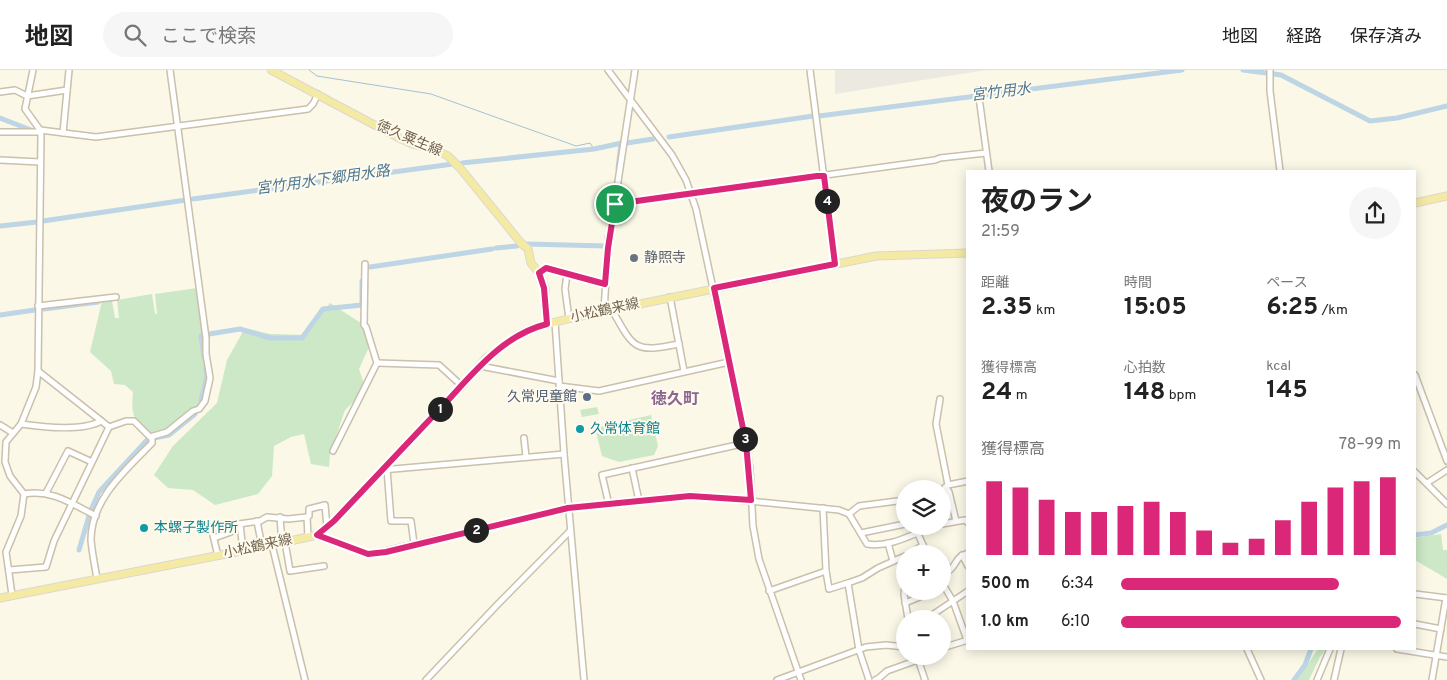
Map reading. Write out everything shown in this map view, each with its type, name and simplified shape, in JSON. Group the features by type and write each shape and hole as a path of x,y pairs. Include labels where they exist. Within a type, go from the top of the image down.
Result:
{"main road":[{"name":"徳久粟生線","path":"271,70 399,138 412,144 436,150 454,161 528,249 531,262 539,273 544,288 547,324"},
{"path":"1416,202 1447,196"},
{"name":"小松鶴来線","path":"0,598 317,535 327,528 384,469 486,359 518,335 547,324 670,297 876,256 966,253"}],"street":[{"path":"12,595 6,552 21,516 24,494 10,476 5,462 6,442 21,424 36,387 38,371 40,131 25,109 33,70"},
{"path":"63,133 69,70"},
{"path":"9,570 46,567 54,541 109,428 126,421 134,421 152,437 167,432 193,411 199,409 205,402 210,378 170,70"},
{"path":"608,70 672,154 696,209 746,443 755,543 769,591 801,680"},
{"path":"604,311 608,248 635,70"},
{"path":"810,70 835,264"},
{"path":"1270,70 1271,99 1280,170"},
{"path":"0,92 15,90 28,96 67,90"},
{"path":"978,90 989,170"},
{"path":"0,132 40,131 96,137 308,109 318,94"},
{"path":"615,204 986,153"},
{"path":"0,160 40,162"},
{"path":"333,451 377,364 364,325 365,264"},
{"path":"539,273 546,268 605,284"},
{"path":"566,274 565,289 569,319"},
{"path":"38,306 116,297"},
{"path":"670,297 684,371"},
{"path":"612,310 626,335 637,347 653,350 679,344"},
{"path":"555,322 568,508 584,680"},
{"path":"480,366 599,391 729,362"},
{"path":"377,364 439,366 462,386"},
{"path":"38,371 109,428"},
{"path":"1418,388 1447,461"},
{"path":"940,399 936,424 945,480"},
{"path":"21,424 39,427 82,427 94,425 101,421"},
{"path":"0,425 13,433"},
{"path":"97,579 91,538 99,506 110,488 152,443 152,437"},
{"path":"524,438 526,457"},
{"path":"608,505 602,475 746,443"},
{"path":"46,493 68,451 92,462"},
{"path":"414,544 411,520 391,521 384,469 564,454"},
{"path":"632,468 639,501"},
{"path":"1427,484 1447,470"},
{"path":"1416,473 1447,504"},
{"path":"951,486 966,482"},
{"path":"24,494 46,493 96,516"},
{"path":"317,535 368,554 386,552 568,508 690,496 751,500 840,510 849,514 867,544 888,543 908,535"},
{"path":"951,500 956,521"},
{"path":"849,514 859,506 896,501"},
{"path":"308,537 307,517 309,516 309,509 325,505 327,528"},
{"path":"823,508 826,571 829,589 862,578 896,560"},
{"path":"214,538 231,532 240,524 267,517 307,517"},
{"path":"280,517 290,571 324,566"},
{"path":"257,521 262,547"},
{"path":"951,522 966,521"},
{"path":"240,524 243,551"},
{"path":"861,533 896,526"},
{"path":"211,527 218,556"},
{"path":"426,680 570,531"},
{"path":"921,535 923,545"},
{"path":"888,543 893,561"},
{"path":"272,545 305,680"},
{"path":"951,568 956,560 965,554"},
{"path":"0,559 8,560"},
{"path":"769,591 826,571"},
{"path":"848,583 859,650 869,680"},
{"path":"940,610 966,592"},
{"path":"1416,594 1447,598 1432,680"},
{"path":"951,598 966,637"},
{"path":"905,600 907,610"},
{"path":"906,603 913,600"},
{"path":"1416,624 1441,629"},
{"path":"951,645 966,640"},
{"path":"777,680 875,645 896,646"},
{"path":"1247,650 1261,680"},
{"path":"1317,680 1330,650"},
{"path":"1334,680 1341,650"},
{"path":"1403,650 1447,657"},
{"path":"875,680 887,671 901,665"},
{"path":"920,665 925,680"}],"shaded area":[{"path":"835,70 986,70 835,94"}],"green space":[{"path":"197,288 205,344 207,382 205,393 197,406 168,430 150,435 134,416 132,407 133,392 125,385 114,384 111,371 90,352 102,301 112,301 115,318 119,318 117,300 152,294 155,314 157,314 155,294"},
{"path":"330,303 361,323 370,345 359,369 366,390 345,410 330,454 329,467 311,464 304,434 291,437 274,446 272,476 258,494 215,505 193,490 168,488 154,475 173,446 217,403 227,360 245,328 270,334 307,335"},
{"path":"597,407 599,414 582,417 580,410"},
{"path":"651,415 658,446 654,455 619,462 602,456 595,428"},
{"path":"1441,534 1443,550 1447,550 1447,579 1416,561 1416,538"},
{"path":"1317,650 1325,650 1309,680 1297,680"}],"waterway":[{"path":"309,70 317,76 431,94 576,146 590,143 594,149"},
{"name":"宮竹用水","path":"819,116 1182,70"},
{"name":"宮竹用水","path":"1243,70 1281,75 1370,121 1397,118 1447,106"},
{"name":"宮竹用水下郷用水路","path":"669,137 813,116"},
{"path":"0,118 31,130"},
{"name":"宮竹用水下郷用水路","path":"627,143 653,139"},
{"name":"宮竹用水下郷用水路","path":"462,163 594,149 622,143"},
{"path":"618,168 621,144"},
{"name":"宮竹用水下郷用水路","path":"193,199 453,164"},
{"name":"宮竹用水下郷用水路","path":"43,221 186,200"},
{"name":"宮竹用水下郷用水路","path":"0,226 37,222"},
{"path":"526,244 606,246 607,236"},
{"path":"496,248 517,246"},
{"path":"370,267 492,249"},
{"path":"209,334 240,329 270,338 302,338 323,309 362,305 362,281"},
{"path":"44,309 98,302"},
{"path":"0,315 35,310"},
{"path":"201,336 204,357"},
{"path":"201,400 207,377 206,368"},
{"path":"154,438 169,435 195,414"},
{"path":"91,510 99,492 148,439"},
{"path":"79,550 89,516"},
{"path":"1416,535 1431,533 1447,525"},
{"path":"1294,680 1305,665 1311,650"}],"place":[{"name":"静照寺","path":"634,258"},
{"name":"久常児童館","path":"587,397"},
{"name":"久常体育館","path":"580,429"},
{"name":"本螺子製作所","path":"144,528"}],"district":[{"name":"徳久町","path":"675,400"}],"route":[{"path":"824,176 835,264 714,288 746,443 750,469 751,500 690,496 568,508 386,552 368,554 317,535 334,521 486,359 518,335 547,324 544,288 539,273 546,268 605,284 615,204 824,176"}]}
